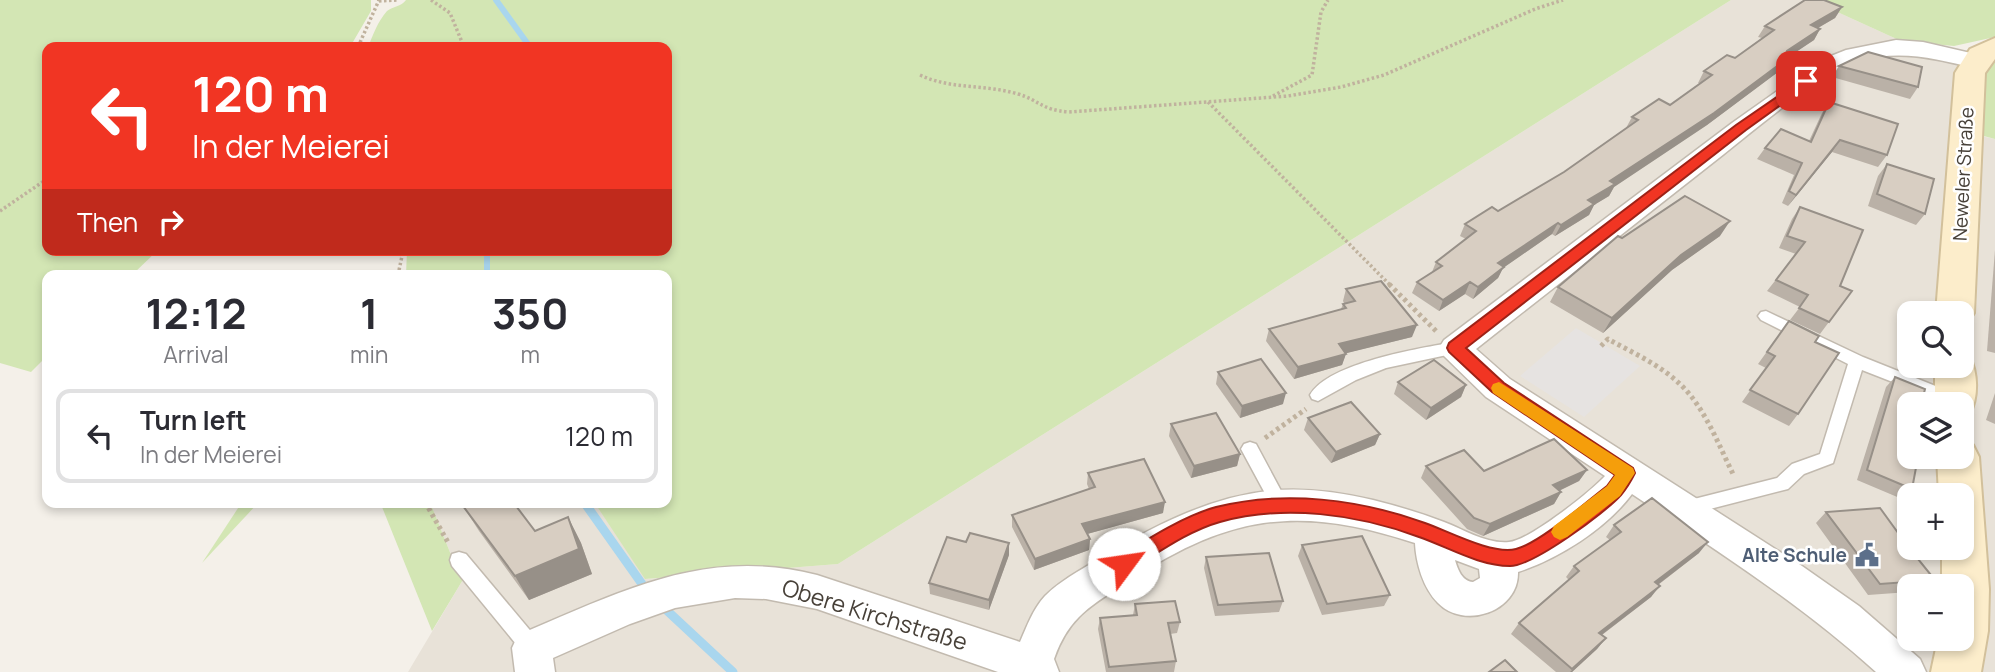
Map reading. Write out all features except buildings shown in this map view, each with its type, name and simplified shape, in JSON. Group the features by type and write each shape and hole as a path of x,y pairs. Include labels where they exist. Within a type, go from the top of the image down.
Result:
{"main road":[{"name":"Neweler Straße","path":"1956,301 1970,73 1985,54"},
{"path":"1956,672 1963,646 1966,606 1964,560"}],"street":[{"path":"1906,672 1817,597 1498,387 1455,348 1818,71 1854,55 1896,47 1985,54"},
{"path":"1035,670 1047,626 1058,609 1093,583 1161,541 1216,515 1280,505 1344,509 1434,534 1432,550 1439,574 1452,592 1461,597 1482,597 1493,591 1498,584 1499,573 1494,556 1509,558 1533,551 1614,491 1626,473"},
{"name":"Obere Kirchstraße","path":"533,660 619,612 696,587 744,581 792,586 968,642 1035,670"}],"lane":[{"path":"1766,316 1857,361 1955,390"},
{"path":"1318,395 1364,367 1409,355 1455,348"},
{"path":"1692,517 1700,504 1782,484 1798,469 1827,458 1857,361"},
{"path":"1250,449 1280,505"},
{"path":"459,560 533,660"}],"path":[{"path":"360,42 379,1 397,0"},
{"path":"431,0 447,6 462,42"},
{"path":"1269,98 1312,75 1321,12 1328,0"},
{"path":"920,75 934,83 959,89 990,89 1021,94 1047,109 1069,112 1269,98 1340,87 1384,75 1515,17 1563,0"},
{"path":"1208,102 1359,251 1422,319 1455,348"},
{"path":"0,211 42,182"},
{"path":"1601,346 1608,339 1680,385 1704,418 1743,492"},
{"path":"1250,449 1307,408 1318,395"},
{"path":"429,508 459,560"}],"shaded area":[{"path":"1731,0 1811,0 1901,41 1994,58 1981,136 1995,139 1995,672 408,672 467,573 457,570 432,508 598,508 646,579 838,564"},
{"path":"1576,328 1640,366 1584,417 1520,376"}],"green space":[{"path":"0,0 371,0 371,11 353,42 42,42 42,256 152,256 137,270 42,270 42,361 31,372 0,363"},
{"path":"406,0 1731,0 838,564 645,579 598,508 672,508 672,270 406,270 407,256 672,256 672,42 370,42 389,9"},
{"path":"1811,0 1995,0 1995,37 1954,46 1901,41"},
{"path":"1995,57 1995,139 1980,135 1980,104 1984,72"},
{"path":"238,508 253,508 202,563"},
{"path":"382,508 432,508 457,570 467,573 432,631"}],"waterway":[{"path":"496,0 526,42"},
{"path":"487,256 487,270"},
{"path":"588,508 647,591"},
{"path":"661,605 733,672"}],"slow traffic":[{"path":"1499,388 1626,473 1614,491 1560,532"}],"place":[{"name":"Alte Schule","path":"1867,555"}],"route":[{"path":"1124,564 1190,526 1216,515 1259,506 1307,505 1344,509 1421,529 1478,552 1509,558 1522,557 1545,543 1614,491 1626,473 1498,387 1455,348 1485,322 1806,81"}]}
